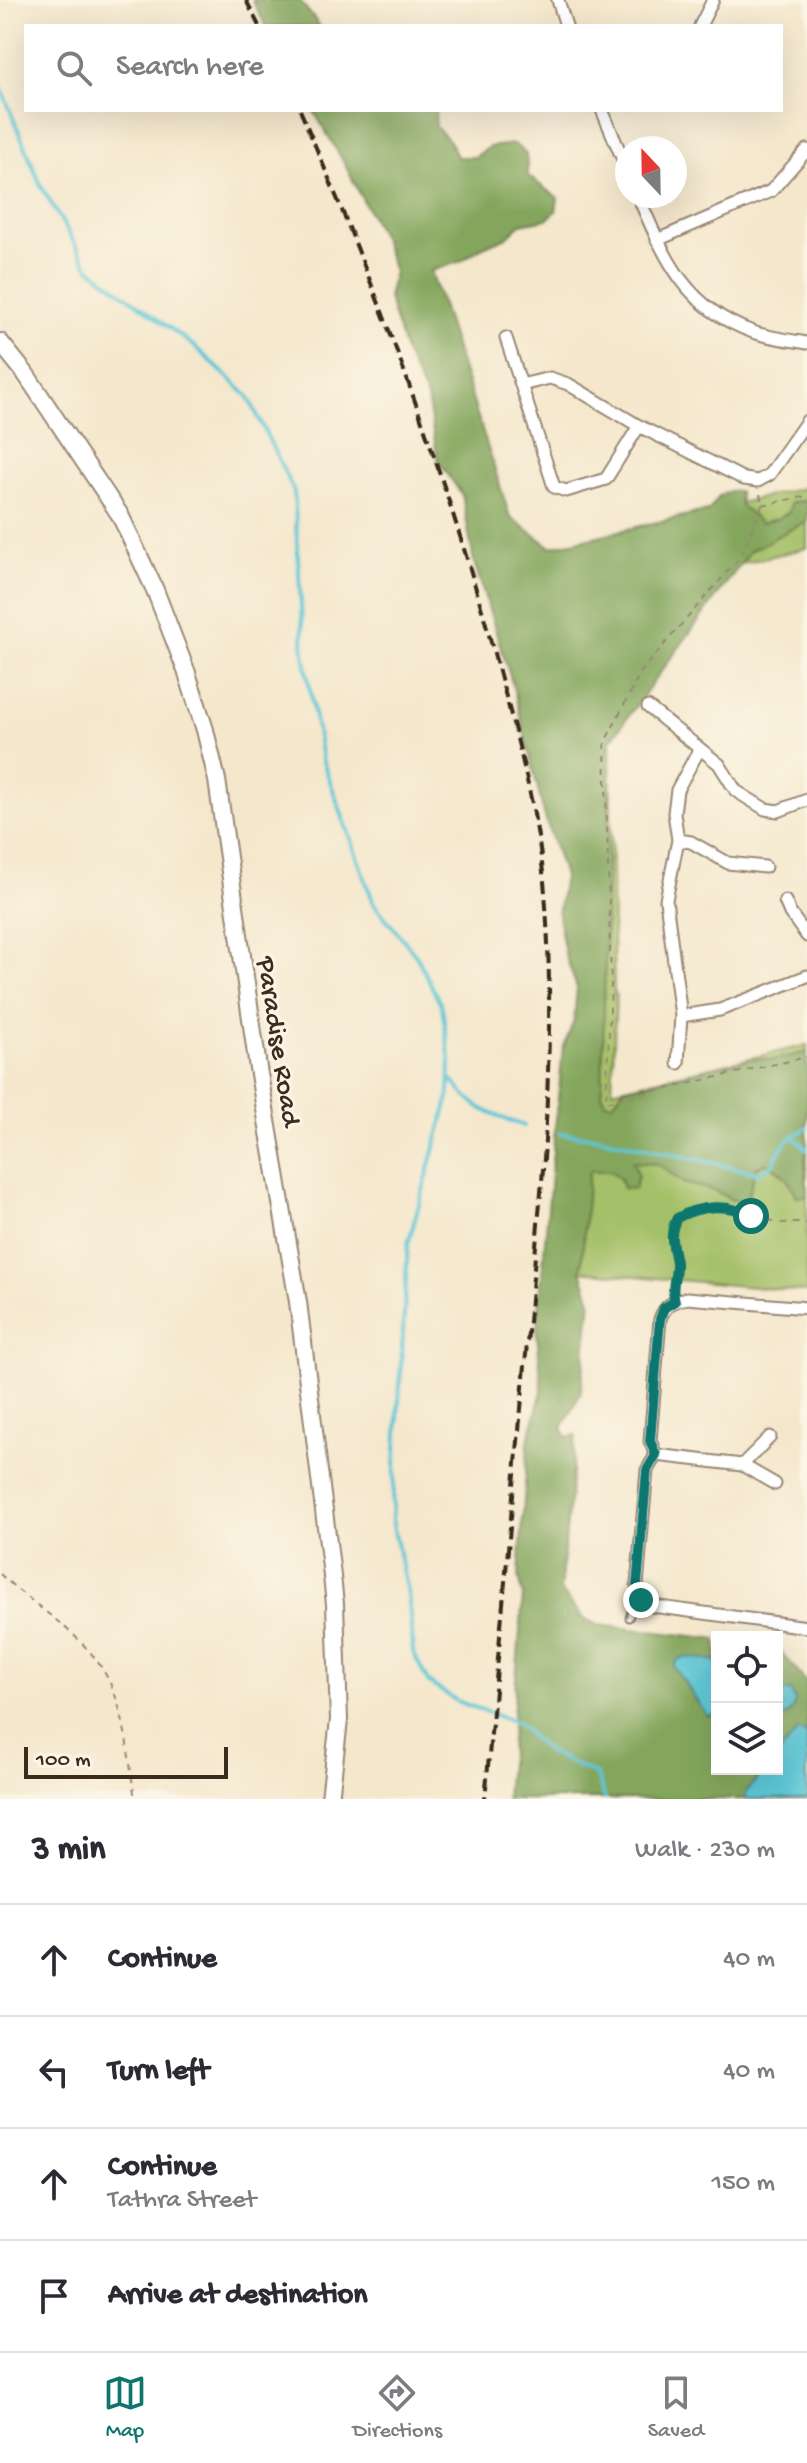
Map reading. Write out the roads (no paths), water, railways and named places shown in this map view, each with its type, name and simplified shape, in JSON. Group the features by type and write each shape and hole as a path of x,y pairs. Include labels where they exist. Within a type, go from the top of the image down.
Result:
{"street":[{"path":"558,0 565,24"},
{"path":"701,24 713,0"},
{"path":"603,112 615,141"},
{"path":"657,240 771,191 807,150"},
{"path":"643,208 680,281 709,311 753,332 807,343"},
{"path":"506,338 554,487 566,491 606,479 639,426"},
{"name":"Paradise Road","path":"0,342 25,373 120,515 155,590 187,673 217,780 258,1068 298,1302 331,1567 339,1720 330,1799"},
{"path":"521,385 550,378 568,384 639,426 744,479 758,481 769,475 807,421"},
{"path":"648,707 719,764 736,791 765,809 778,811 807,800"},
{"path":"678,1063 681,1016 666,900 678,840 674,813 677,790 699,750"},
{"path":"678,840 691,842 728,863 765,867"},
{"path":"785,901 807,936"},
{"path":"681,1016 720,1010 807,976"},
{"path":"656,1455 650,1441 660,1319 664,1308 687,1298 807,1308"},
{"path":"742,1465 770,1437"},
{"path":"656,1455 742,1465 775,1484"},
{"path":"656,1455 647,1470 637,1585 641,1600 652,1606 807,1627"}],"lane":[{"path":"629,1618 632,1609 641,1600"}],"water":[{"path":"678,1659 711,1660 711,1715 707,1716 674,1666"},
{"path":"791,1691 795,1701 792,1710 783,1718 783,1703 783,1693"},
{"path":"798,1731 806,1733 807,1799 746,1799 746,1792 761,1775 783,1775 783,1749"}],"waterway":[{"path":"0,85 41,186 89,268 194,346 248,396 294,492 304,654 322,759 374,904 416,955 442,1007 450,1061 449,1097 408,1244 392,1520 409,1601 413,1652 428,1682 457,1701 517,1723 548,1752 597,1775 605,1799"},
{"path":"451,1079 467,1098 483,1109 524,1126"},
{"path":"560,1133 601,1138 757,1173 772,1165 786,1142 807,1128"},
{"path":"794,1137 807,1149"}],"railway":[{"path":"246,0 258,24"},
{"path":"301,112 382,312 454,518 518,744 542,864 549,993 544,1159 485,1799"}]}
